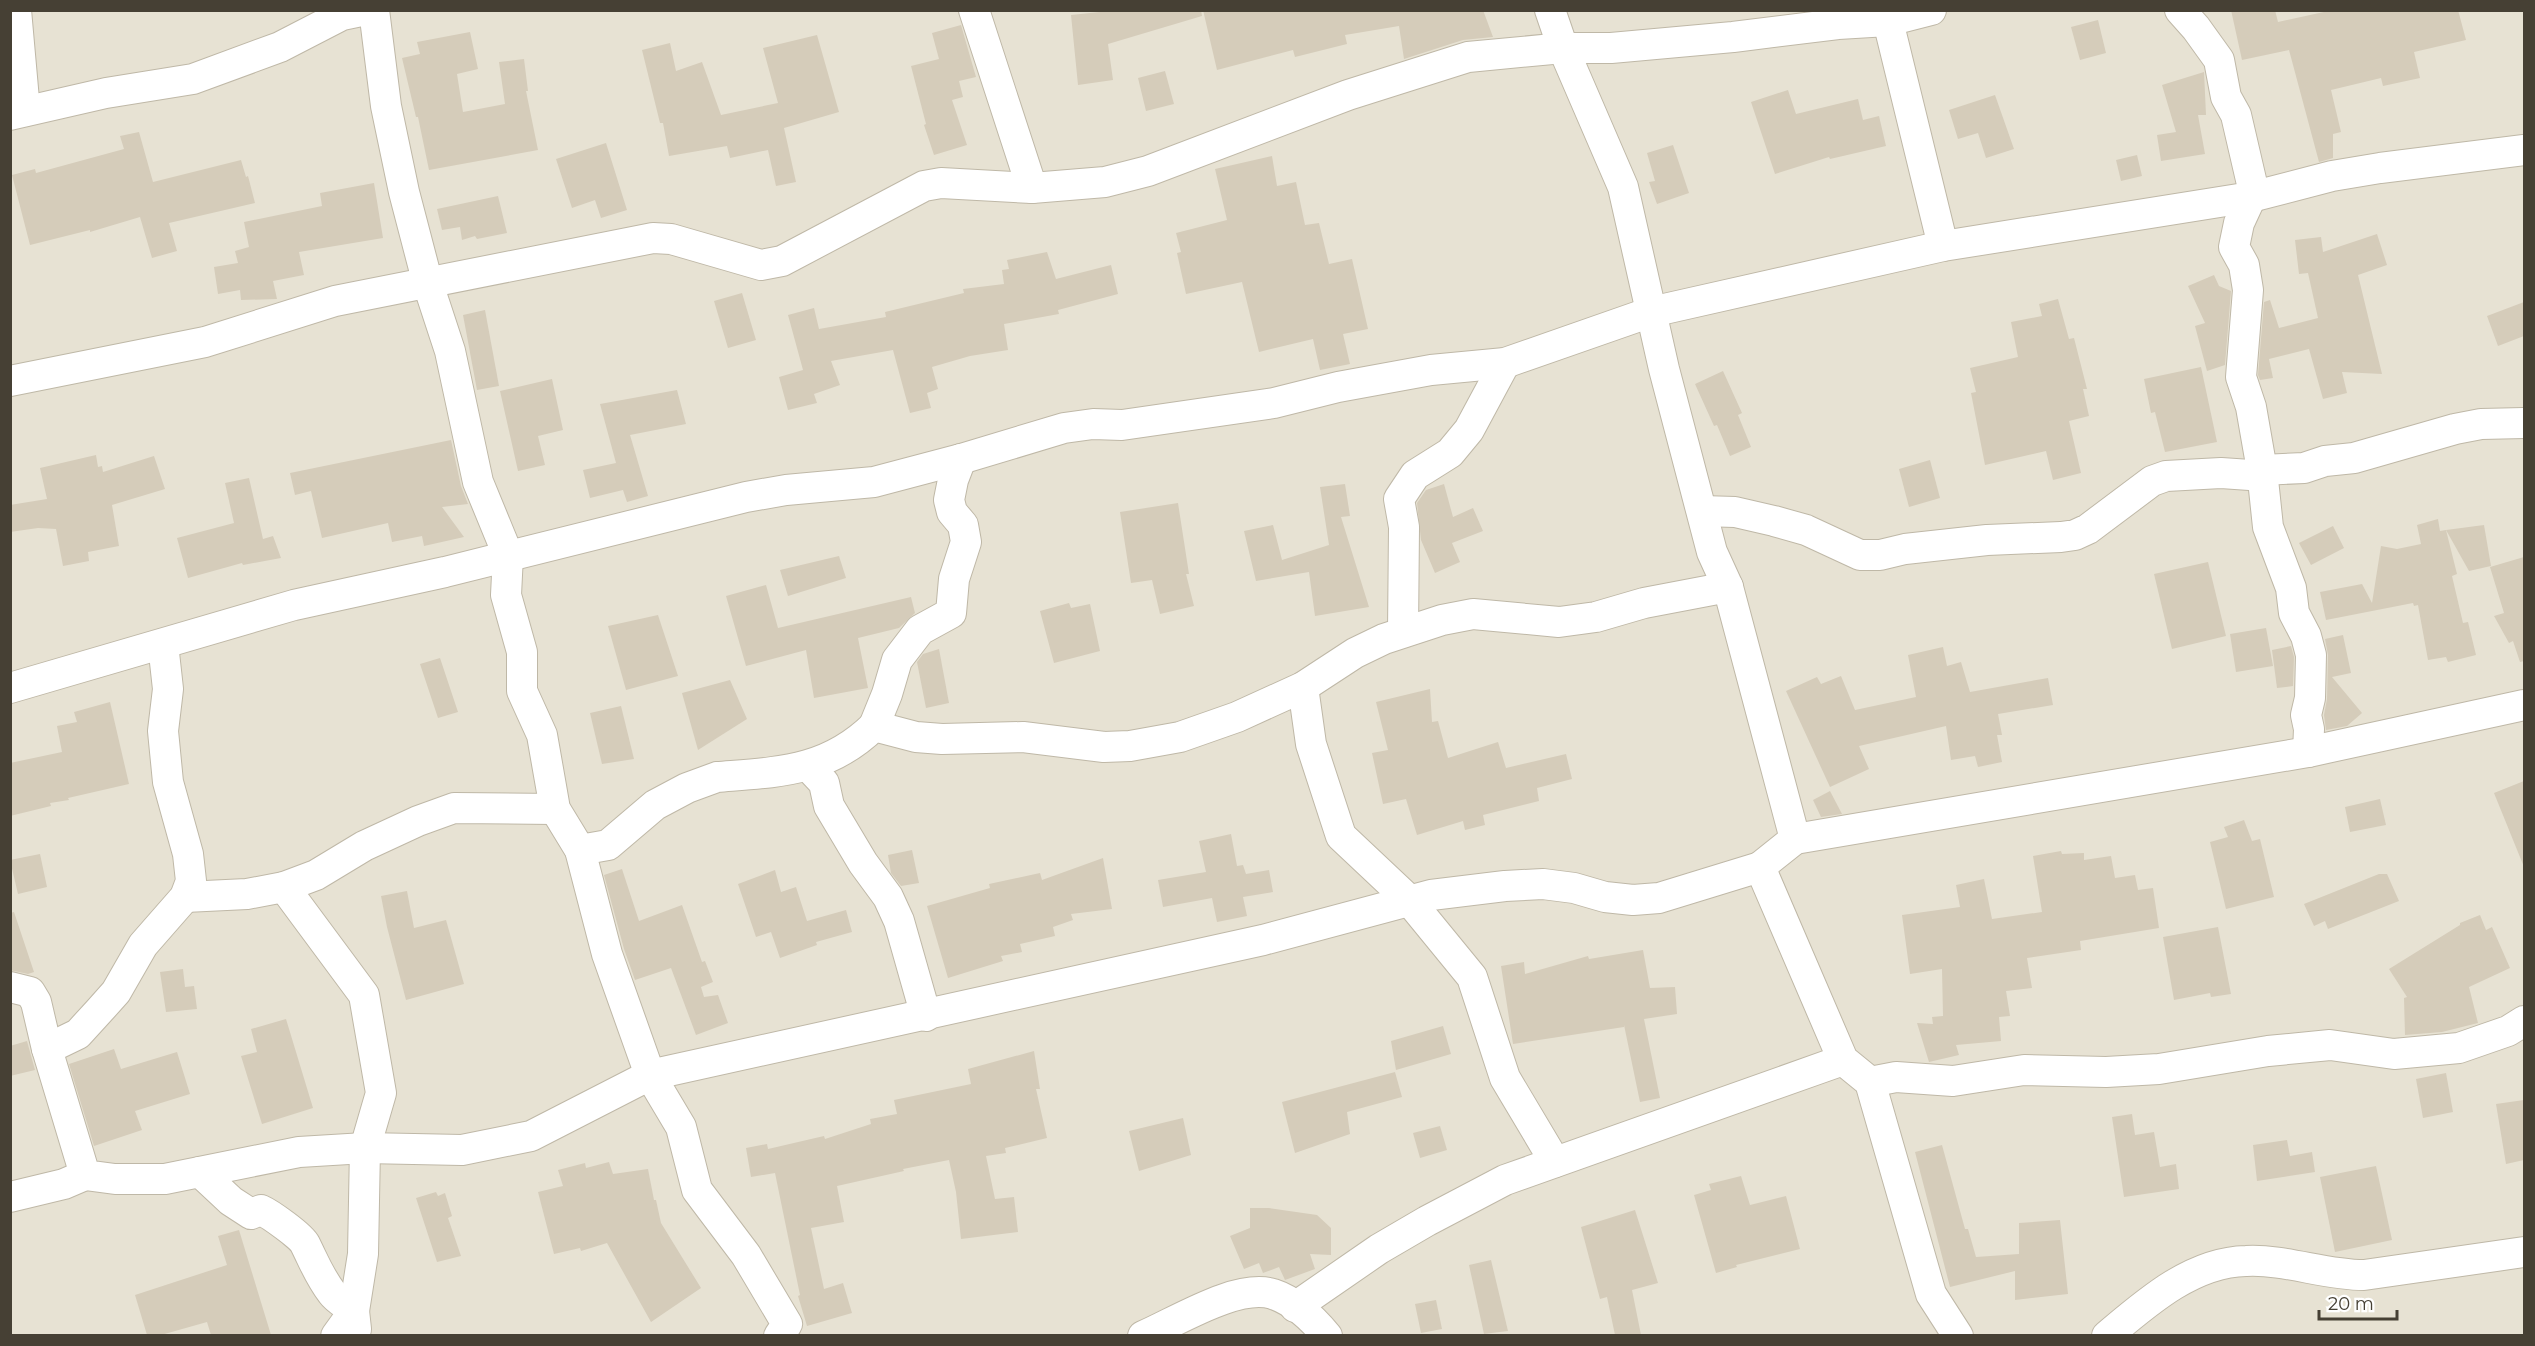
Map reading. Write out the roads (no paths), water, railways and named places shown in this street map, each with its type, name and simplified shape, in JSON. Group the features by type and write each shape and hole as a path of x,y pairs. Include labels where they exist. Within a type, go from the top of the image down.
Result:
{"street":[{"path":"16,10 18,113 106,93 193,79 280,47 342,15 366,10"},
{"path":"374,10 386,106 404,192 428,284 450,351 478,482 508,555 506,596 522,652 522,691 542,735 555,809 579,850 608,954 650,1075 681,1127 697,1190 746,1256 787,1323 779,1335"},
{"path":"974,10 1032,188"},
{"path":"1550,10 1563,48 1623,188 1651,312 1702,511 1713,552 1728,587 1795,838"},
{"path":"10,381 205,342 335,301 653,238 671,239 761,265 772,264 782,261 924,186 941,183 1032,188 1105,182 1148,171 1348,95 1468,57 1563,48 1611,48 1733,37 1838,24 1888,21 1931,10"},
{"path":"2180,10 2219,60 2226,97 2236,115 2252,184 2251,197 2239,223 2234,247 2244,265 2247,290 2241,377 2251,407 2262,470 2268,527 2291,588 2294,613 2306,636 2312,655 2310,698 2306,715 2309,729 2308,752"},
{"path":"1888,21 1943,246"},
{"path":"10,688 294,606 445,572 746,497 786,490 873,482 961,459 1064,428 1093,424 1122,425 1274,403 1338,387 1431,370 1505,363 1651,312 1943,246 2251,197 2341,174 2524,150"},
{"path":"1403,632 1404,527 1399,499 1415,475 1450,453 1468,430 1505,363"},
{"path":"1702,511 1736,512 1806,530 1860,555 1880,555 1905,549 1941,545 2075,535 2088,529 2152,481 2183,474 2250,475 2262,470 2284,470 2354,458 2481,424 2524,423"},
{"path":"579,850 608,845 655,805 703,781 717,777 808,767 829,758 866,734 874,726 888,694 897,660 920,630 951,614 954,579 966,542 963,525 952,512 949,500 961,459"},
{"path":"874,726 916,737 942,739 1023,737 1104,747 1130,746 1180,737 1237,717 1303,687 1355,653 1403,632 1442,620 1473,614 1559,622 1596,617 1644,603 1728,587"},
{"path":"47,1049 78,1034 116,992 142,945 184,897 191,881 188,854 168,782 163,731 168,689 163,644"},
{"path":"1303,687 1311,744 1341,836 1409,900 1472,977 1505,1078 1555,1162"},
{"path":"10,1197 64,1184 85,1175 135,1180 165,1179 299,1152 365,1148 462,1150 531,1136 650,1075 1263,940 1409,900 1505,886 1543,884 1574,888 1605,897 1634,900 1659,898 1760,867 1795,838 2308,752 2524,705"},
{"path":"808,767 824,783 829,806 863,863 888,897 899,921 926,1016"},
{"path":"184,897 247,894 284,887 316,875 364,846 409,825 454,808 555,809"},
{"path":"1760,867 1842,1060 1870,1082 1931,1294 1958,1335"},
{"path":"284,887 364,995 381,1093 365,1148 363,1254 355,1323"},
{"path":"10,987 30,992 36,1002 47,1049 85,1175"},
{"path":"1870,1082 1896,1077 1953,1081 2024,1071 2115,1072 2158,1069 2260,1052 2330,1045 2394,1054 2459,1048 2508,1031 2524,1021"},
{"path":"1295,1307 1379,1249 1504,1180 1842,1060"},
{"path":"200,1172 231,1201 251,1214 261,1210 277,1218 285,1228 305,1242 316,1272 355,1323"},
{"path":"2107,1335 2146,1304 2194,1274 2219,1263 2247,1260 2306,1267 2338,1275 2364,1275 2524,1252"},
{"path":"1143,1335 1223,1299 1248,1293 1272,1294 1315,1321 1327,1335"},
{"path":"336,1335 355,1323"}]}
